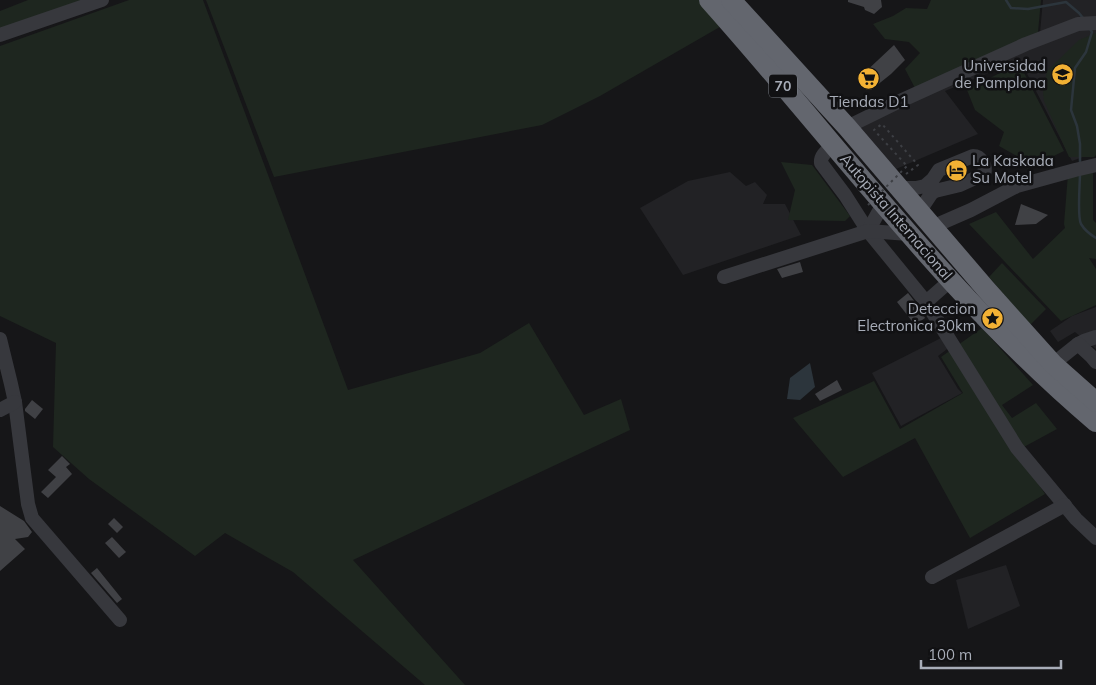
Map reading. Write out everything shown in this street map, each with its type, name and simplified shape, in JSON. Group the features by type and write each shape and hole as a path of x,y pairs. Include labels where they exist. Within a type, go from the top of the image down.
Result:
{"highway":[{"name":"Autopista Internacional","path":"709,0 833,145 875,204 909,234 950,280 1020,352 1096,422"},
{"name":"Autopista Internacional","path":"732,0 847,128 1053,364 1096,402"}],"street":[{"path":"0,35 102,0"},
{"path":"847,128 898,102 1026,44 1078,24 1096,23"},
{"path":"833,145 822,157 821,163 845,195 865,232 926,302 1017,448 1076,519 1096,538"},
{"path":"932,227 971,210 1017,186 1096,165"},
{"path":"896,185 916,188 937,184 919,212"},
{"path":"865,232 875,204"},
{"path":"724,277 865,232 909,234"},
{"path":"926,302 950,280"},
{"path":"1053,364 1078,344 1096,337"},
{"path":"0,339 12,384 28,504 32,518 120,620"},
{"path":"1078,344 1096,362"},
{"path":"0,410 15,402"},
{"path":"932,577 1065,505"}],"path":[{"path":"875,204 907,166 874,130 882,124 918,165 896,185"}],"shaded area":[{"path":"28,0 98,0 0,36 0,11"},
{"path":"129,0 203,0 348,390 480,353 529,323 584,415 621,399 630,430 353,560 465,685 425,685 293,572 225,533 195,556 89,479 53,447 56,343 0,316 0,46"},
{"path":"206,0 703,0 725,24 600,96 542,125 274,177"},
{"path":"931,0 1041,0 1038,32 915,88 905,69 920,53 909,42 885,39 873,24 893,16 906,8 927,9"},
{"name":"Universidad de Pamplona","path":"1043,0 1096,0 1096,152 1072,161 1020,60 945,91 978,134 896,169 853,122 1040,33"},
{"path":"1096,33 1096,155 1094,157 1069,157 1044,101 1043,92 1047,71 1079,40"},
{"path":"1019,63 1064,151 1027,169 1020,158 999,146 1004,132 975,110 967,90"},
{"path":"781,162 812,165 850,216 845,221 788,220 795,190"},
{"path":"1093,170 1093,220 1096,223 1096,259 1089,258 1096,269 1096,305 1061,321 969,224 996,212 1033,259 1065,228 1068,174"},
{"path":"730,172 746,186 755,182 767,195 763,204 785,204 801,235 683,275 640,208 688,181"},
{"path":"1002,263 1046,309 1030,325 989,277"},
{"path":"1096,307 1096,349 1075,332 1058,342 1050,331 1072,316"},
{"path":"982,328 1033,385 1002,405 1012,418 1036,403 1057,429 1022,448 975,386 1045,494 970,538 915,438 843,477 793,418 874,381 900,429 963,393 941,357"},
{"path":"943,337 951,346 938,356 962,393 901,426 872,373"},
{"path":"810,363 815,387 800,400 787,399 790,378"},
{"path":"1006,565 1020,606 968,629 956,580"}],"building":[{"path":"848,0 881,0 882,7 874,14 865,10 864,7 848,2"},
{"path":"894,45 905,60 871,90 861,76"},
{"path":"1021,204 1048,215 1036,224 1015,225"},
{"path":"800,262 803,272 782,278 777,269"},
{"path":"908,293 925,318 915,325 897,302"},
{"path":"837,380 842,390 820,401 815,394"},
{"path":"32,400 43,409 35,419 25,411"},
{"path":"62,456 70,464 66,467 72,474 48,498 41,492 56,477 48,470"},
{"path":"0,506 24,521 32,532 28,537 15,539 25,549 0,571"},
{"path":"114,518 123,527 117,533 108,524"},
{"path":"112,537 126,552 119,558 105,543"},
{"path":"97,568 122,599 117,603 91,573"}],"waterway":[{"path":"1006,0 1011,8 1028,9 1066,2 1083,18"},
{"path":"1080,165 1080,144 1077,126 1071,110 1075,68 1086,52 1092,32 1090,29"},
{"path":"1080,173 1080,220 1084,228 1096,238"}],"place":[{"name":"Universidad de Pamplona","path":"1062,75"},
{"name":"Tiendas D1","path":"869,79"},
{"name":"La Kaskada Su Motel","path":"956,170"},
{"name":"Deteccion Electronica 30km","path":"992,318"}]}
